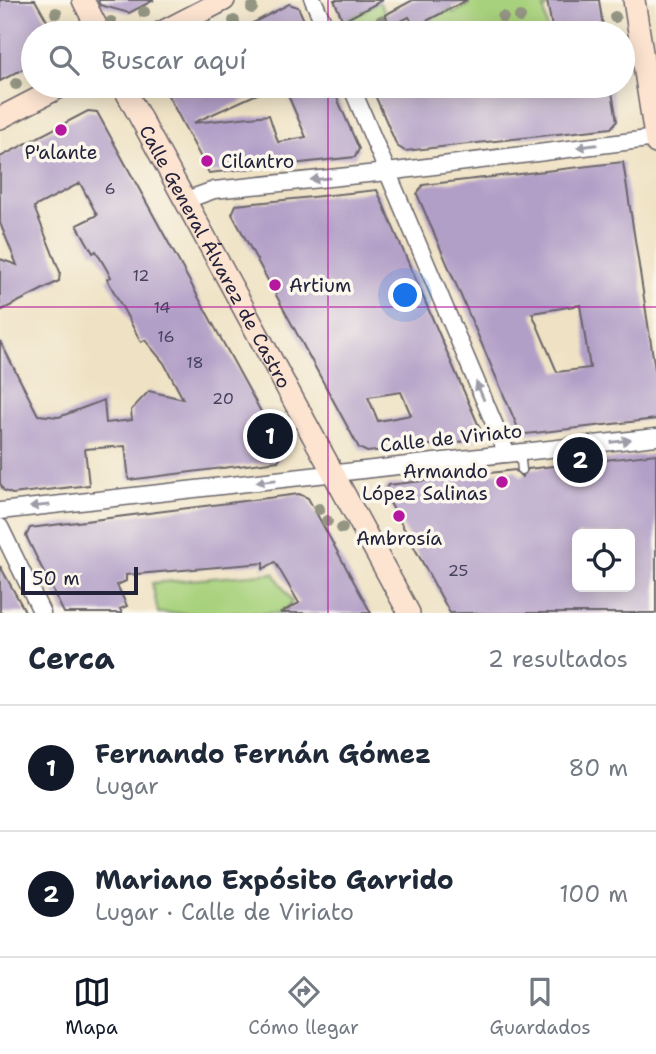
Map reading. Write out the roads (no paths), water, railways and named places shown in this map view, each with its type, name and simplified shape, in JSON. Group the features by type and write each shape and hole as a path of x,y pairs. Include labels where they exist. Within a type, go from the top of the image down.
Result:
{"street":[{"path":"183,21 224,0"},
{"path":"313,0 323,21"},
{"path":"186,200 214,190 656,140 634,0"},
{"path":"83,1 94,21"},
{"path":"0,118 39,98"},
{"name":"Calle General Álvarez de Castro","path":"130,98 409,613"},
{"path":"356,98 514,453"},
{"name":"Calle de Viriato","path":"0,511 656,437"},
{"path":"0,527 42,613"}],"lane":[{"path":"514,453 522,470"}],"place":[{"name":"P'alante","path":"61,130"},
{"name":"Cilantro","path":"207,161"},
{"name":"Artium","path":"275,285"},
{"name":"Fernando Fernán Gómez","path":"270,436"},
{"name":"Mariano Expósito Garrido","path":"580,460"},
{"name":"Armando López Salinas","path":"502,482"},
{"name":"Ambrosía","path":"399,516"}]}
